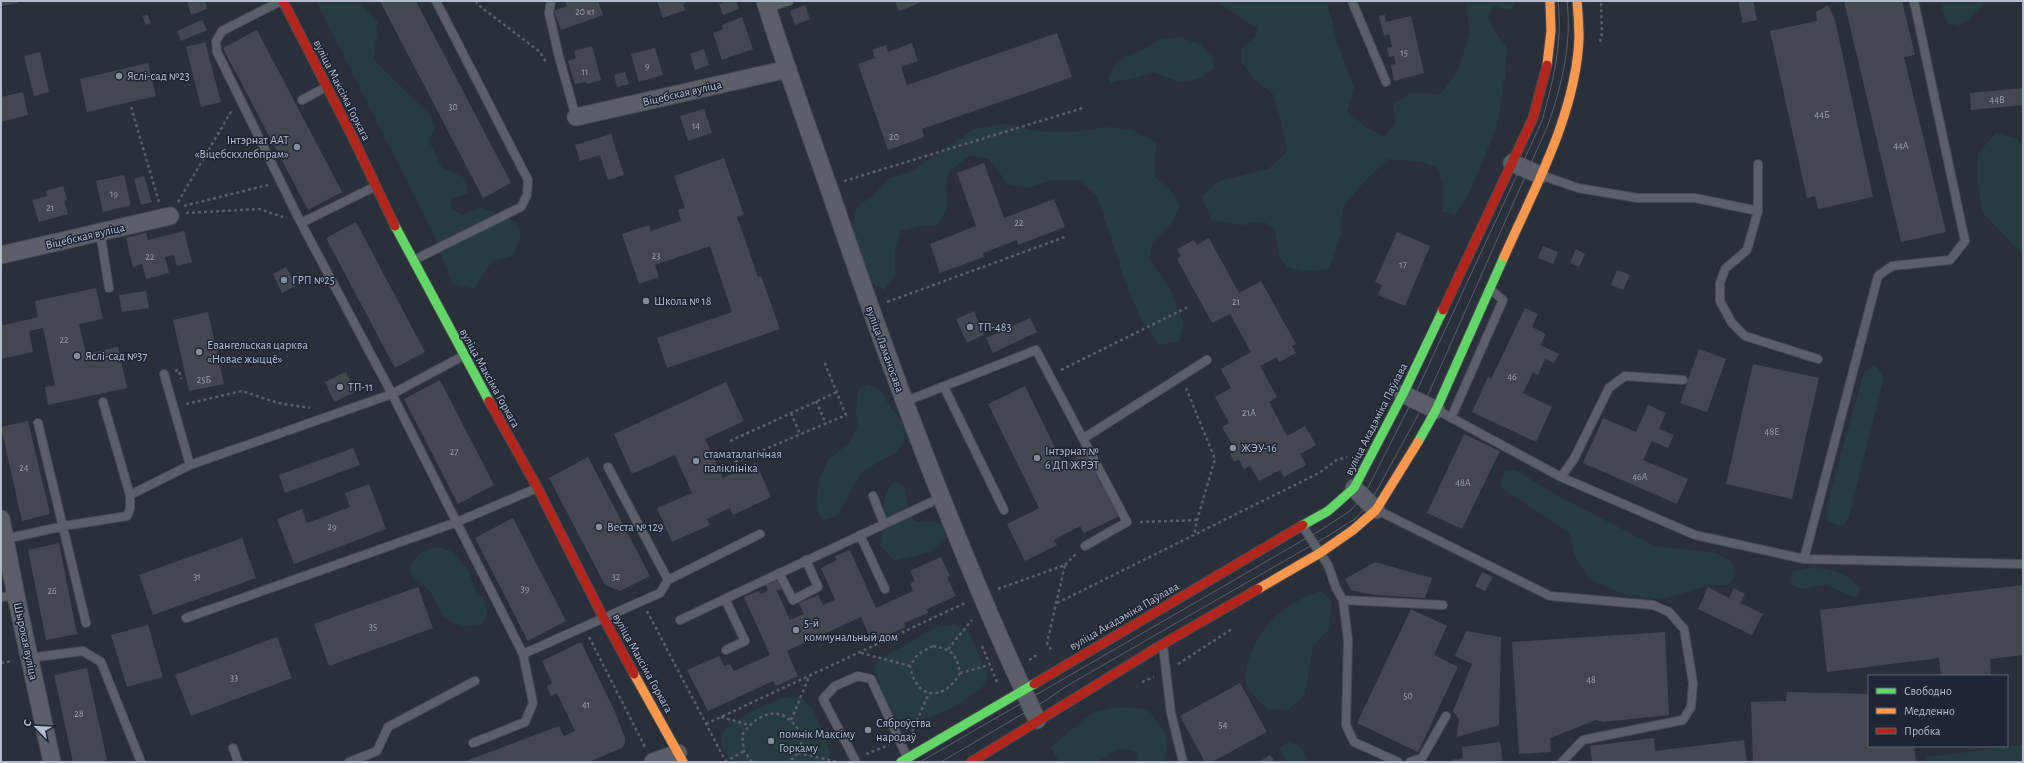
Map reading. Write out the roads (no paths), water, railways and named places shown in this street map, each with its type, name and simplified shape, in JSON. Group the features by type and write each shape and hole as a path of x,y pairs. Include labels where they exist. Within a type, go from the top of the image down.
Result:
{"main road":[{"name":"вуліца Максіма Горкага","path":"282,1 327,87 375,187 463,356 537,487 603,617 681,758"},
{"name":"вуліца Акадэміка Паўлава","path":"904,760 1328,511 1354,488 1403,394 1533,118 1543,87 1552,14 1550,1"},
{"path":"971,762 1037,720 1163,644 1320,553 1353,530 1376,510 1409,458 1443,414 1490,289 1559,131 1572,87 1579,38 1577,1"}],"street":[{"name":"вуліца Ламаносава","path":"766,4 870,308 904,402 981,597 1037,720"},
{"name":"Віцебская вуліца","path":"576,117 788,69"},
{"path":"1512,163 1540,175"},
{"name":"Віцебская вуліца","path":"1,255 169,214"},
{"path":"1403,394 1443,414"},
{"path":"1354,488 1376,510"},
{"name":"Шырокая вуліца","path":"1,520 5,539 8,597 29,658 52,762"},
{"path":"653,762 681,758"}],"lane":[{"path":"282,1 222,31 216,41 217,52 280,182 392,394 524,654 533,703 525,722 473,743"},
{"path":"413,260 521,207 527,195 528,180 436,1"},
{"path":"551,1 549,13 559,57 576,117"},
{"path":"766,4 789,1"},
{"path":"1352,1 1386,82"},
{"path":"1804,559 1878,276 1892,266 1950,260 1965,241 1914,1"},
{"path":"302,100 327,87"},
{"path":"1758,164 1758,211 1747,250 1725,269 1720,283 1720,301 1732,323 1745,336 1818,359"},
{"path":"1540,175 1578,188 1638,198 1695,198 1758,211"},
{"path":"301,223 375,187"},
{"path":"100,232 109,288"},
{"path":"1490,289 1503,300 1443,414 1561,477 1695,535 1804,559 2023,564"},
{"path":"904,402 1036,350 1084,438 1127,522 1085,546"},
{"path":"130,495 190,465 392,394 463,356"},
{"path":"1084,438 1207,360"},
{"path":"164,374 190,465"},
{"path":"1561,477 1574,459 1609,388 1625,376 1683,380"},
{"path":"944,387 1004,510"},
{"path":"5,539 64,526 127,516 130,509 130,495 103,402"},
{"path":"38,423 64,526 86,623"},
{"path":"608,467 668,580"},
{"path":"186,618 457,522 537,487"},
{"path":"873,496 884,524"},
{"path":"680,620 942,497"},
{"path":"1376,510 1550,596 1653,605 1669,612 1684,629 1693,683 1691,707 1683,720 1583,740 1562,762"},
{"path":"1303,526 1328,565 1336,588 1343,600 1348,640 1346,726 1354,742 1398,762"},
{"path":"524,654 603,617 642,602 660,593 668,580 760,534"},
{"path":"860,535 885,589"},
{"path":"779,573 793,600 818,587 806,560"},
{"path":"725,599 745,641 726,650"},
{"path":"1343,600 1443,605"},
{"path":"1163,644 1171,713 1183,762"},
{"path":"29,658 84,651 101,662 141,762"},
{"path":"855,760 823,699 835,686 858,676 870,679 899,741 904,760"},
{"path":"349,762 377,752 388,727 475,681"},
{"path":"1410,762 1422,758 1446,716"},
{"path":"233,748 238,762"}],"tram line":[{"path":"920,762 1324,528 1350,511 1363,497 1413,399 1542,121 1556,62 1559,32 1558,1"},
{"path":"941,762 1048,699 1065,687 1326,537 1355,519 1370,503 1424,404 1548,125 1558,95 1565,64 1568,32 1567,1"}],"place":[{"name":"Яслі-сад №23","path":"119,76"},
{"name":"Інтэрнат ААТ «Віцебскхлебпрам»","path":"297,147"},
{"name":"ГРП №25","path":"284,280"},
{"name":"Школа № 18","path":"646,301"},
{"name":"ТП-483","path":"970,327"},
{"name":"Евангельская царква «Новае жыццё»","path":"199,352"},
{"name":"Яслі-сад №37","path":"77,356"},
{"name":"ТП-11","path":"340,387"},
{"name":"ЖЭУ-16","path":"1233,448"},
{"name":"Інтэрнат № 6 ДП ЖРЭТ","path":"1037,458"},
{"name":"стаматалагічная паліклініка","path":"696,461"},
{"name":"Веста № 129","path":"599,527"},
{"name":"5-й коммунальный дом","path":"796,630"},
{"name":"Сяброўства народаў","path":"868,730"},
{"name":"помнік Максіму Горкаму","path":"771,741"}]}
